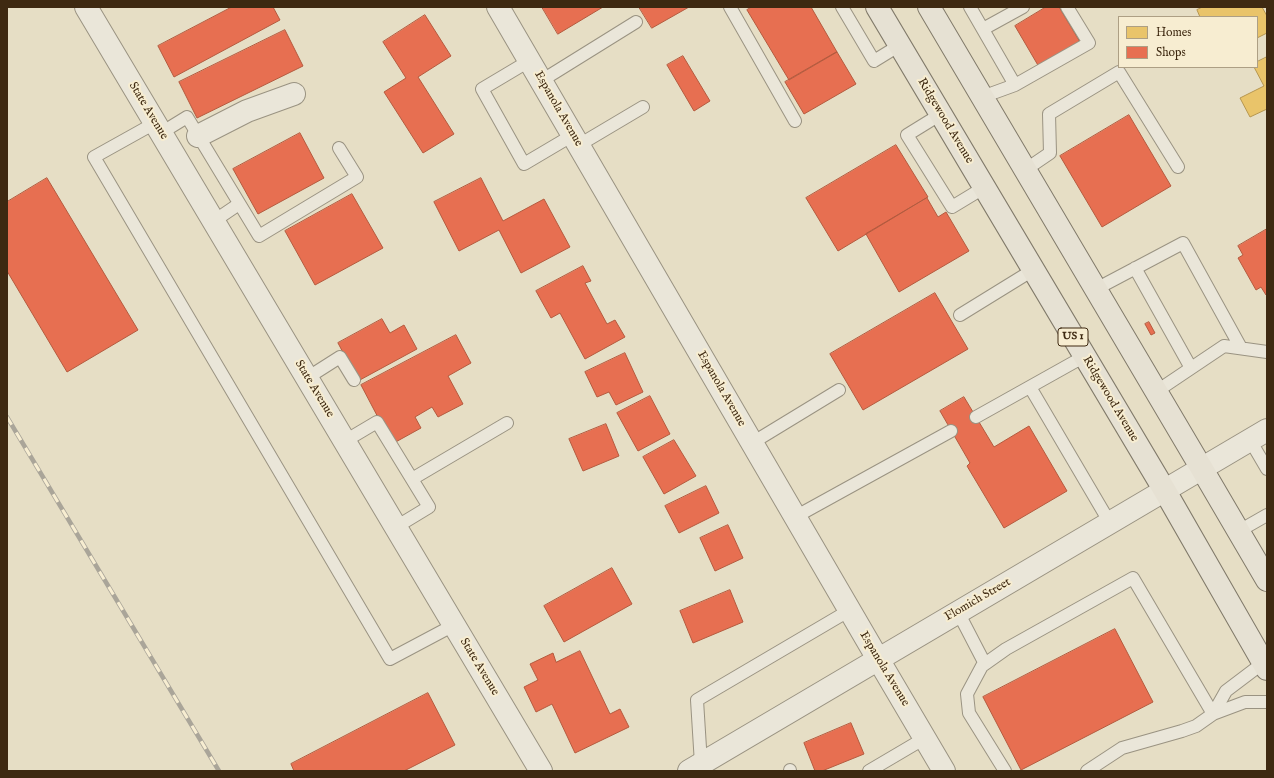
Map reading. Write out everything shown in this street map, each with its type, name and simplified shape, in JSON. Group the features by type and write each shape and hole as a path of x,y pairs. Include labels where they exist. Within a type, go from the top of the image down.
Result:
{"main road":[{"name":"Ridgewood Avenue","path":"877,7 1165,491 1265,666"},
{"path":"929,7 1267,580"}],"street":[{"name":"State Avenue","path":"86,7 541,771"},
{"name":"Espanola Avenue","path":"498,7 944,771"},
{"path":"198,136 247,111 294,94"},
{"name":"Flomich Street","path":"695,767 1259,435"}],"lane":[{"path":"842,7 874,61 900,45"},
{"path":"970,7 1015,85"},
{"path":"983,29 1023,7"},
{"path":"982,97 1015,85 1089,43 1067,7"},
{"path":"732,8 796,121"},
{"path":"541,80 636,22"},
{"path":"529,61 482,89 524,164 643,107"},
{"path":"1025,170 1050,153 1049,114 1119,72 1178,168"},
{"path":"941,114 907,135 952,208 984,187"},
{"path":"339,148 357,177 259,236 187,117 158,128 94,157 390,659 454,625"},
{"path":"214,221 239,204"},
{"path":"1096,289 1183,243 1241,348"},
{"path":"1135,268 1191,368"},
{"path":"960,315 1034,270"},
{"path":"1156,391 1224,346 1267,352"},
{"path":"976,417 1085,356"},
{"path":"307,378 340,357 354,380"},
{"path":"1030,387 1110,523"},
{"path":"752,444 839,390"},
{"path":"345,441 377,422 412,479 428,507 396,527"},
{"path":"412,479 508,423"},
{"path":"795,517 951,431"},
{"path":"1259,435 1267,469"},
{"path":"1238,531 1267,515"},
{"path":"1005,771 969,713 967,694 982,666 1006,649 1133,578 1212,714"},
{"path":"695,767 696,700 850,610"},
{"path":"958,612 985,664"},
{"path":"1212,714 1226,691 1265,666"},
{"path":"1087,771 1122,748 1196,726 1212,714 1245,702 1267,702"},
{"path":"869,771 925,738"}],"building: Homes":[{"path":"1203,7 1262,7 1267,16 1267,33 1258,38 1258,16 1200,16 1197,10"},
{"path":"1267,57 1267,109 1250,117 1240,98 1264,86 1255,68 1258,68 1258,62"}],"building: Shops":[{"path":"232,7 273,7 280,20 174,77 158,46"},
{"path":"542,7 603,7 558,34"},
{"path":"639,7 689,7 652,28"},
{"path":"752,7 811,7 837,52 789,80 747,10"},
{"path":"1046,7 1059,7 1080,42 1039,67 1015,26"},
{"path":"425,15 451,56 418,77 454,134 423,153 384,92 406,78 383,42"},
{"path":"285,30 303,66 197,118 179,82"},
{"path":"837,52 856,84 804,114 785,82"},
{"path":"683,56 710,101 694,111 667,65"},
{"path":"1129,115 1171,186 1102,227 1060,156"},
{"path":"300,133 324,178 258,214 233,169"},
{"path":"896,145 928,197 838,251 806,198"},
{"path":"47,178 138,330 67,372 7,271 7,202"},
{"path":"481,178 503,221 544,199 570,247 521,273 499,230 459,251 434,202"},
{"path":"352,194 383,248 315,285 285,231"},
{"path":"927,198 938,217 946,212 969,251 899,292 866,234"},
{"path":"1267,229 1266,295 1261,287 1256,290 1238,258 1243,255 1238,246"},
{"path":"583,266 591,281 585,283 607,324 615,320 625,337 585,359 560,313 551,318 536,291"},
{"path":"935,293 968,349 863,410 830,354"},
{"path":"382,319 390,333 404,325 417,349 358,381 338,343"},
{"path":"1149,322 1155,333 1151,335 1145,324"},
{"path":"456,335 471,363 448,376 463,404 438,417 432,407 415,417 421,428 392,444 361,385"},
{"path":"625,353 643,392 616,405 609,392 597,397 585,372"},
{"path":"650,396 670,434 638,451 617,413"},
{"path":"964,397 994,447 1029,426 1067,491 1004,528 967,466 970,463 940,411"},
{"path":"606,424 619,456 583,471 569,439"},
{"path":"674,440 696,476 664,494 643,457"},
{"path":"706,486 719,513 679,533 665,506"},
{"path":"728,525 743,558 715,571 700,538"},
{"path":"612,568 632,604 564,642 544,606"},
{"path":"730,590 743,622 693,643 680,611"},
{"path":"1115,629 1153,702 1021,770 983,697"},
{"path":"580,651 610,714 620,709 629,727 575,753 552,704 536,712 524,687 538,680 530,664 553,653 556,662"},
{"path":"428,693 455,745 404,771 294,771 291,764"},
{"path":"851,723 864,754 822,771 815,771 804,743"}],"railway":[{"path":"7,417 219,771"}]}
